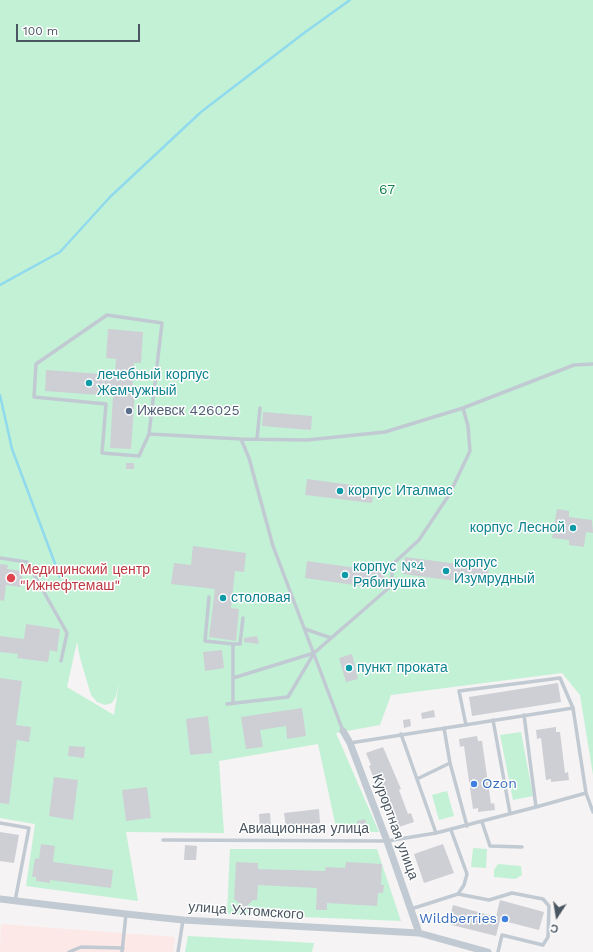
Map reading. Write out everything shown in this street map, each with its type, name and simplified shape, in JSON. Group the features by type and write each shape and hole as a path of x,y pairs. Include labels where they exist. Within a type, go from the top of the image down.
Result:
{"street":[{"name":"Курортная улица","path":"344,730 387,840 419,933"},
{"name":"улица Ухтомского","path":"0,899 183,920 419,933 488,952"}],"lane":[{"path":"107,315 162,323 149,434 139,456 102,453 106,404 34,397 36,364 107,315"},
{"path":"149,434 241,439 307,440 385,432 463,408 574,365 593,364"},
{"path":"257,439 260,408"},
{"path":"227,704 288,697 314,653 391,586 394,564 419,540 449,495 470,451 468,426 463,408"},
{"path":"241,439 249,458 273,546 344,730"},
{"path":"0,558 27,562 67,633 61,661"},
{"path":"209,597 205,641 240,644 243,618"},
{"path":"305,629 332,638"},
{"path":"233,644 233,703"},
{"path":"233,678 314,653"},
{"path":"466,725 459,691 560,678 573,708 586,793 593,812"},
{"path":"350,743 573,708"},
{"path":"524,715 536,806"},
{"path":"493,720 510,814"},
{"path":"444,728 450,763 467,826"},
{"path":"401,734 436,833"},
{"path":"417,779 450,763"},
{"name":"Авиационная улица","path":"163,840 387,840 451,830 586,793"},
{"path":"482,822 490,846 522,847"},
{"path":"0,823 29,828 15,901"},
{"path":"451,830 467,874 458,894"},
{"path":"410,909 458,894 489,900 512,893 543,899 549,906 548,937 543,945 502,935 498,952"},
{"path":"69,952 81,947 122,950 126,914"},
{"path":"178,952 183,920"}],"shaded area":[{"path":"1,924 175,937 173,952 0,952"}],"green space":[{"name":"67","path":"0,0 593,0 593,775 580,695 562,673 391,695 380,725 336,733 379,832 337,832 318,744 219,761 224,833 126,832 138,901 26,886 35,824 0,818","holes":["77,642 91,695 97,702 105,705 112,703 116,696 119,682 114,715 67,687"]},
{"path":"521,732 533,796 513,800 500,735"},
{"path":"447,791 454,816 439,820 432,795"},
{"path":"473,848 487,849 486,868 471,867"},
{"path":"230,849 377,849 401,921 227,914"},
{"path":"498,864 521,866 522,875 515,879 494,877 494,870"},
{"path":"188,936 314,943 312,952 185,952"}],"building":[{"name":"лечебный корпус Жемчужный","path":"108,329 143,332 141,363 134,363 132,391 135,391 131,449 110,448 113,396 45,391 46,370 115,375 116,359 106,358"},
{"path":"263,412 312,416 311,430 262,426"},
{"path":"126,463 134,463 134,469 126,469"},
{"name":"корпус Италмас","path":"307,479 374,488 372,503 305,495"},
{"name":"корпус Лесной","path":"557,509 569,511 569,517 592,520 593,533 586,532 584,547 569,545 569,540 552,538"},
{"name":"столовая","path":"193,546 246,553 244,572 235,571 231,608 239,609 236,641 209,637 215,589 171,584 174,563 191,565"},
{"name":"корпус Изумрудный","path":"405,557 489,568 487,585 403,574"},
{"name":"корпус №4 Рябинушка","path":"307,561 385,572 383,589 305,578"},
{"name":"Медицинский центр \"Ижнефтемаш\"","path":"0,564 8,565 7,569 23,571 21,587 6,585 4,601 0,600"},
{"path":"26,624 60,629 57,652 50,650 48,662 17,658 18,654 0,652 0,636 24,639"},
{"path":"257,636 259,644 244,642 244,638"},
{"path":"222,650 224,668 205,671 203,652"},
{"name":"пункт проката","path":"352,654 358,679 346,682 339,658"},
{"path":"0,678 22,681 16,725 31,727 29,742 17,740 9,804 0,803"},
{"path":"558,683 561,702 472,716 469,697"},
{"path":"302,708 306,736 287,739 286,726 260,730 263,747 246,749 241,717"},
{"path":"434,710 435,717 422,719 421,713"},
{"path":"208,716 212,753 190,755 186,719"},
{"path":"410,719 411,726 404,728 403,720"},
{"path":"556,727 556,732 560,732 565,773 568,772 569,780 551,782 551,779 546,780 541,738 537,739 536,730"},
{"path":"477,736 478,741 482,741 491,804 494,803 495,810 478,812 478,808 473,809 464,746 460,747 459,739"},
{"path":"69,746 85,747 84,758 68,756"},
{"path":"383,747 401,789 399,790 408,814 411,813 414,822 396,828 394,824 391,825 369,766 371,765 366,753"},
{"path":"54,777 78,780 73,820 49,816"},
{"path":"147,787 151,818 126,821 122,790"},
{"path":"319,809 320,823 286,827 284,813"},
{"path":"270,813 271,827 260,828 259,814"},
{"path":"365,819 367,827 358,828 357,821"},
{"path":"0,832 19,835 14,863 0,861"},
{"path":"41,844 55,846 53,862 113,870 111,888 50,880 50,883 36,881 36,877 32,877 35,858 39,859"},
{"path":"443,844 454,873 424,883 414,854"},
{"path":"185,845 197,846 196,860 184,860"},
{"path":"236,862 258,863 258,869 325,871 326,867 345,868 346,862 382,864 381,885 384,885 383,893 378,893 377,906 327,903 327,910 316,910 317,888 258,885 257,900 253,900 245,908 234,899"},
{"path":"500,900 544,912 539,930 500,920 496,936 448,924 453,905 496,917"}],"waterway":[{"path":"0,285 60,252 110,197 201,112 304,33 350,0"},
{"path":"0,395 12,449 60,577"}],"place":[{"name":"лечебный корпус Жемчужный","path":"89,383"},
{"name":"Ижевск 426025","path":"129,411"},
{"name":"корпус Италмас","path":"340,491"},
{"name":"корпус Лесной","path":"573,528"},
{"name":"корпус Изумрудный","path":"446,571"},
{"name":"корпус №4 Рябинушка","path":"345,575"},
{"name":"Медицинский центр \"Ижнефтемаш\"","path":"11,578"},
{"name":"столовая","path":"223,598"},
{"name":"пункт проката","path":"349,668"},
{"name":"Ozon","path":"474,784"},
{"name":"Wildberries","path":"505,919"}]}
